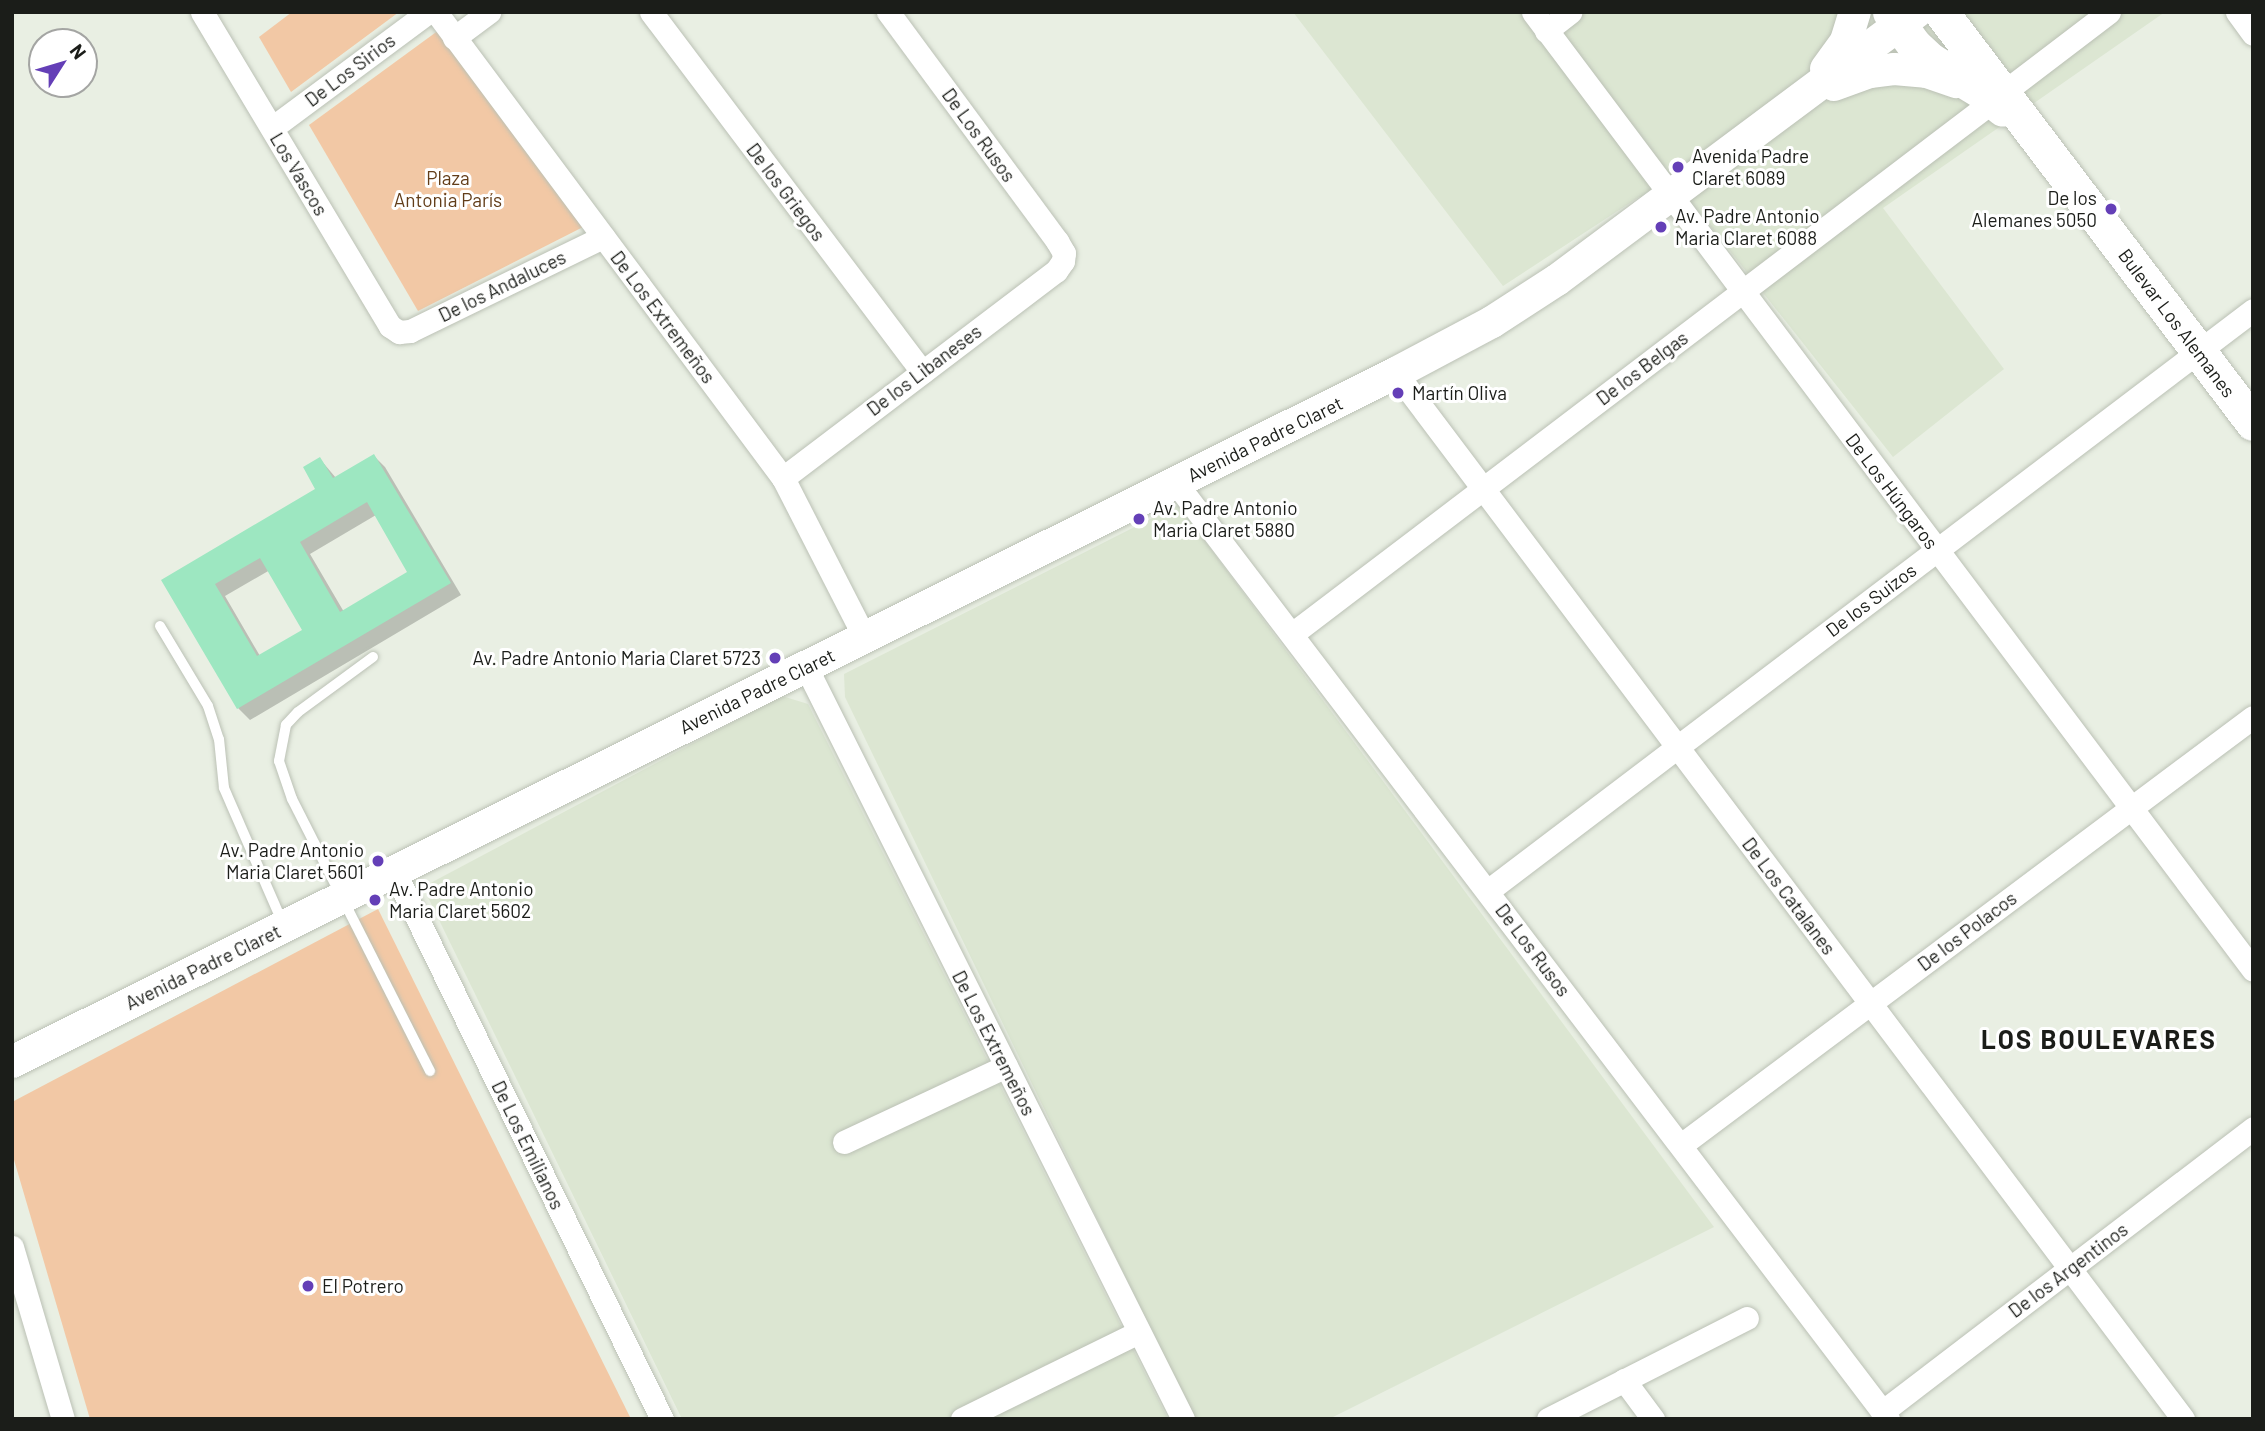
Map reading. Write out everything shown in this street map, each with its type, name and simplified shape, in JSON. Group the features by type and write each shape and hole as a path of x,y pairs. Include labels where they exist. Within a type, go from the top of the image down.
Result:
{"main road":[{"path":"1783,111 1840,51 1855,12"},
{"name":"Bulevar Los Alemanes","path":"1941,12 1993,95 2050,156 2253,423"},
{"name":"Avenida Padre Claret","path":"12,1062 1396,373 1513,309 1670,196 1902,17"},
{"name":"Bulevar Los Alemanes","path":"1902,17 1930,60 1993,95"},
{"path":"1783,111 1835,84 1882,70 1927,72 1993,95"}],"street":[{"name":"Los Vascos","path":"202,12 390,326 399,332"},
{"name":"De Los Sirios","path":"272,128 428,12"},
{"name":"De Los Extremeños","path":"436,12 783,478 865,638"},
{"path":"454,38 489,12"},
{"name":"De los Griegos","path":"651,12 922,372"},
{"name":"De Los Rusos","path":"888,12 1057,241 1064,253 1063,261"},
{"path":"1539,21 1570,12"},
{"name":"De los Belgas","path":"1292,635 1742,292 1993,95 2109,12"},
{"path":"2237,12 2253,34"},
{"name":"De Los Húngaros","path":"1539,21 2253,970"},
{"name":"De los Andaluces","path":"399,332 410,331 603,237"},
{"name":"De los Libaneses","path":"783,478 1056,271 1063,261"},
{"name":"De los Suizos","path":"1489,890 2253,310"},
{"name":"De Los Catalanes","path":"1396,373 2183,1419"},
{"name":"De Los Rusos","path":"1176,483 1489,890 1885,1415"},
{"name":"De Los Extremeños","path":"806,667 1183,1419"},
{"name":"De los Polacos","path":"1681,1145 2253,717"},
{"name":"De Los Emilianos","path":"394,871 662,1419"},
{"path":"844,1142 1006,1066"},
{"name":"De los Argentinos","path":"1885,1415 2070,1268 2253,1128"},
{"path":"12,1247 62,1419"},
{"path":"1548,1419 1747,1318"},
{"path":"962,1419 1139,1332"},
{"path":"1624,1380 1653,1419"}],"lane":[{"path":"159,626 208,706 219,739 224,788 284,926"},
{"path":"373,657 298,712 286,725 279,761 284,781 430,1071"}],"shaded area":[{"path":"1293,12 2165,12 1883,208 2004,369 1893,457 1700,213 1639,197 1503,286"},
{"path":"1178,505 1714,1227 1329,1419 1194,1419 845,697 844,674"},
{"path":"782,696 808,704 1168,1419 682,1419 423,887"}],"green space":[{"path":"292,12 399,12 291,92 259,37"},
{"name":"Plaza Antonia París","path":"439,30 585,226 418,311 309,125"},
{"name":"El Potrero","path":"378,909 631,1419 90,1419 12,1153 12,1102"}],"building":[{"path":"374,454 451,583 237,709 161,580 315,489 303,467 320,457 333,478","holes":["367,502 407,572 340,612 300,542","260,558 302,630 257,656 215,584"]}],"place":[{"name":"Avenida Padre Claret 6089","path":"1678,167"},
{"name":"De los Alemanes 5050","path":"2111,209"},
{"name":"Av. Padre Antonio Maria Claret 6088","path":"1661,227"},
{"name":"Martín Oliva","path":"1398,393"},
{"name":"Av. Padre Antonio Maria Claret 5880","path":"1139,519"},
{"name":"Av. Padre Antonio Maria Claret 5723","path":"775,658"},
{"name":"Av. Padre Antonio Maria Claret 5601","path":"378,861"},
{"name":"Av. Padre Antonio Maria Claret 5602","path":"375,900"},
{"name":"El Potrero","path":"308,1286"}],"district":[{"name":"LOS BOULEVARES","path":"2099,1039"}]}
